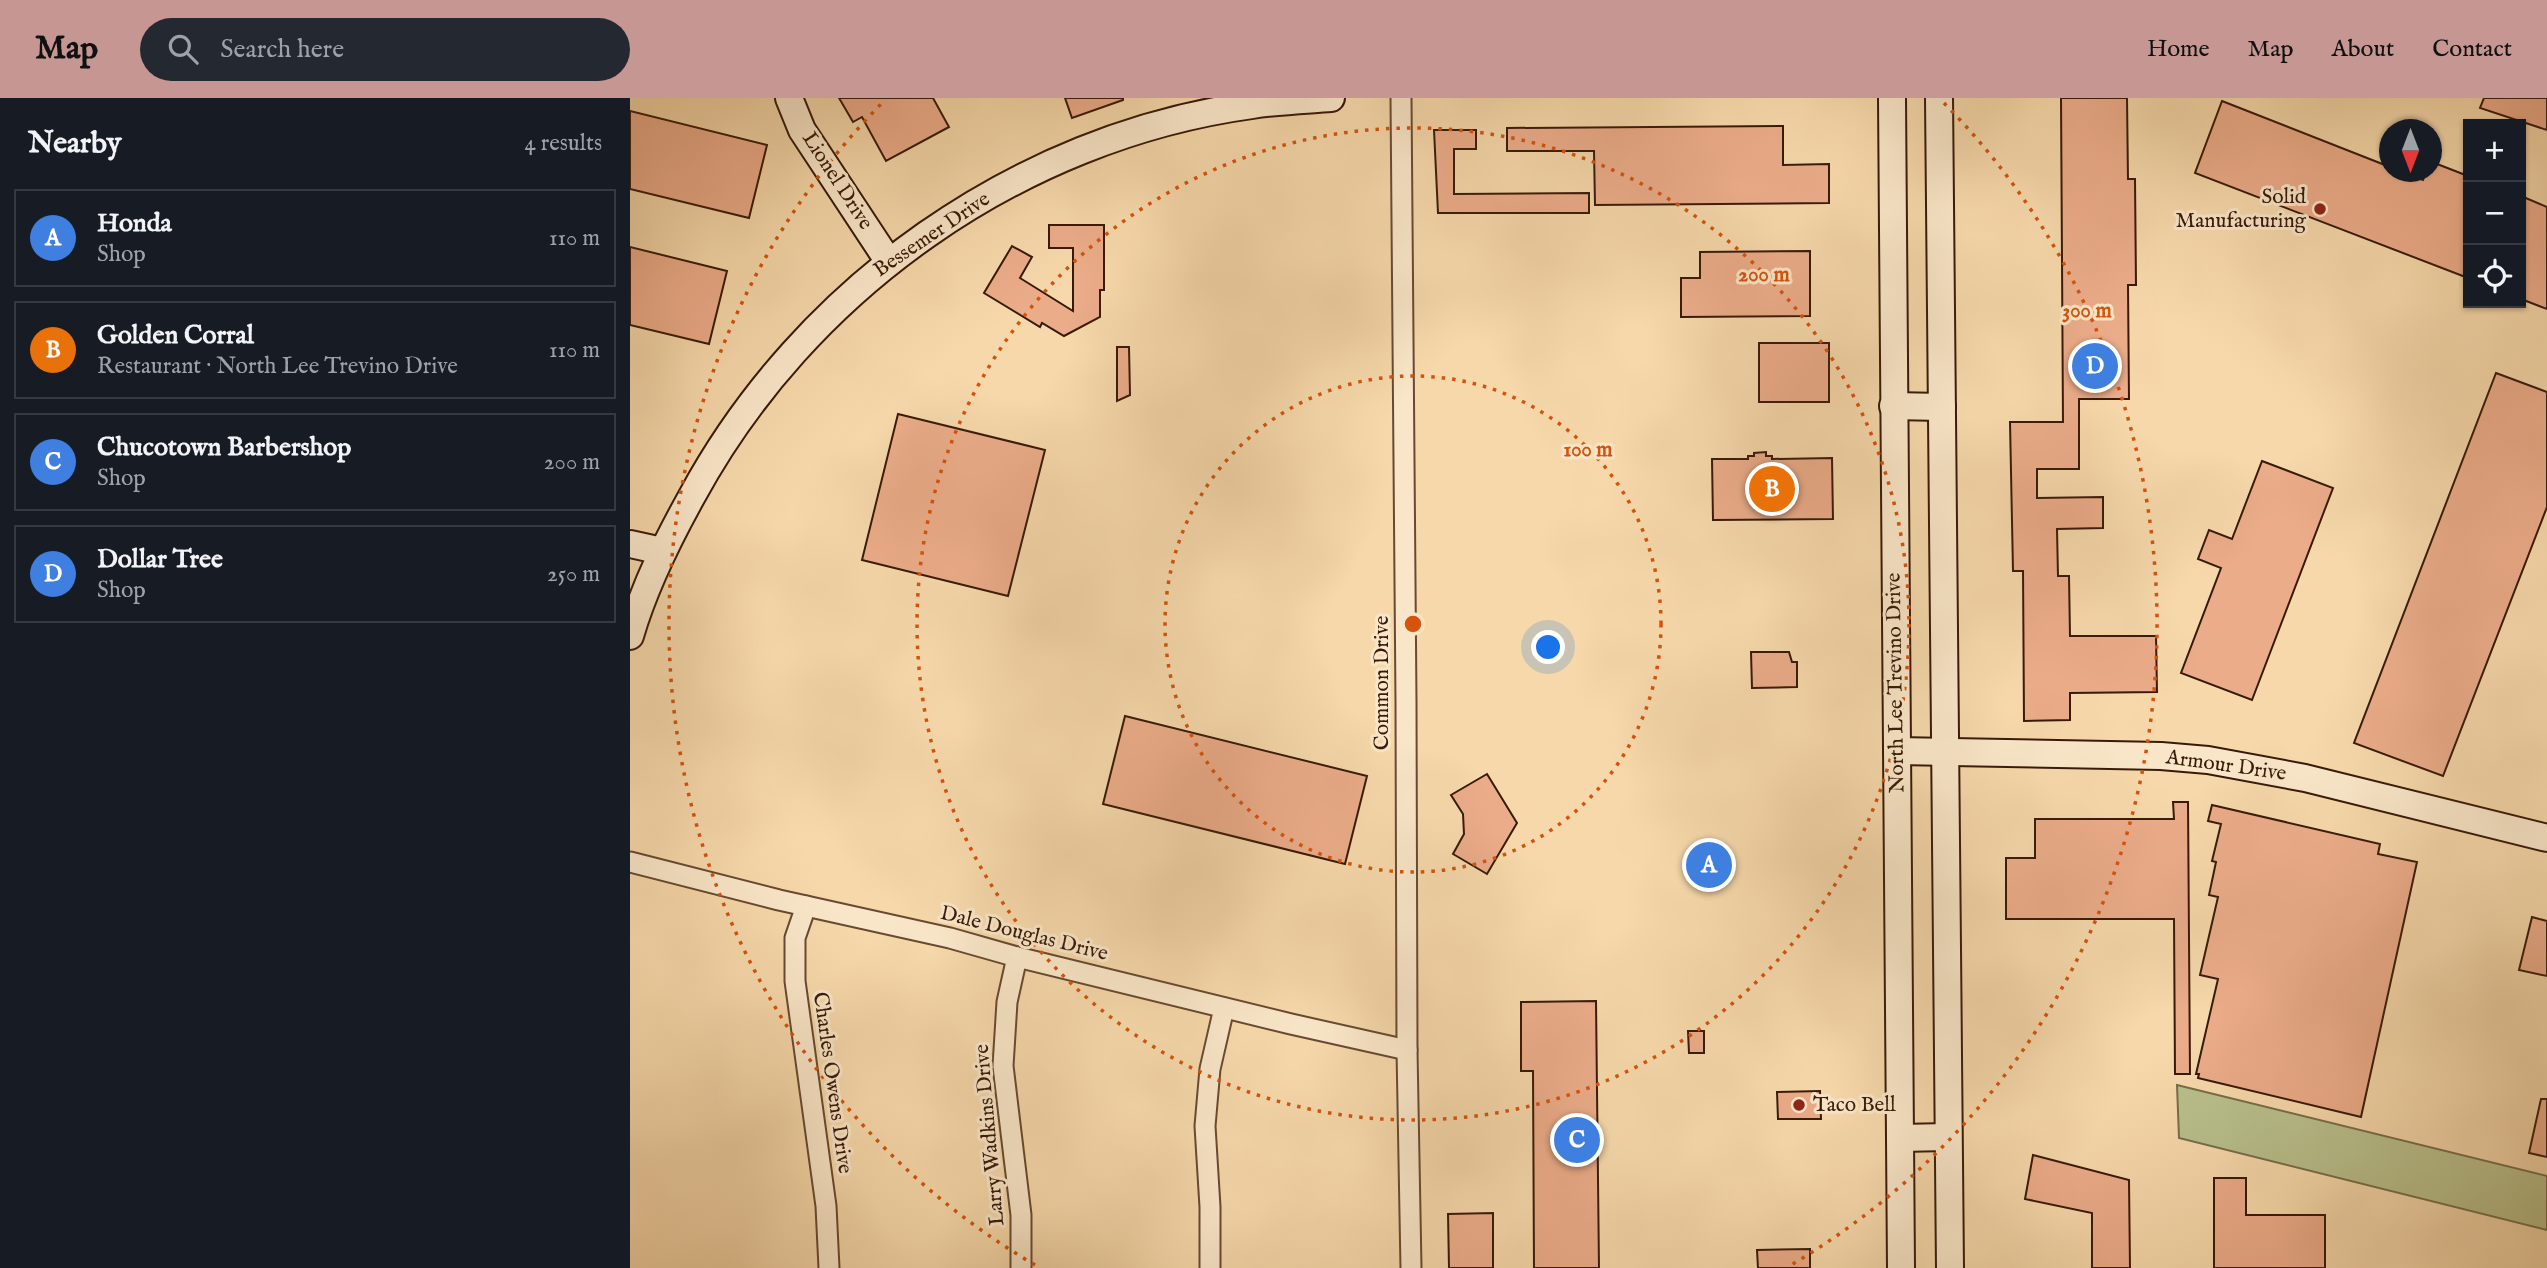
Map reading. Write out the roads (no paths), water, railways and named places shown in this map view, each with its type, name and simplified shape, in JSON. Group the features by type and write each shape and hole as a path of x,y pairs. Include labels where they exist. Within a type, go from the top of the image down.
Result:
{"main road":[{"name":"Lionel Drive","path":"789,98 803,130 889,262"},
{"name":"Bessemer Drive","path":"630,636 662,551 703,476 731,432 774,373 804,339 900,252 994,193 1097,145 1160,125 1231,109 1331,98"},
{"name":"North Lee Trevino Drive","path":"1892,98 1901,1268"},
{"path":"1939,98 1950,1268"},
{"path":"1893,405 1942,407"},
{"path":"630,544 662,551"},
{"name":"Armour Drive","path":"1897,751 2161,756 2208,760 2305,778 2547,838"},
{"path":"1900,1138 1948,1137"}],"street":[{"name":"Common Drive","path":"1401,98 1407,1050 1411,1268"},
{"name":"Dale Douglas Drive","path":"630,862 1407,1050"},
{"name":"Charles Owens Drive","path":"806,906 795,938 795,981 826,1206 830,1268"},
{"name":"Larry Wadkins Drive","path":"1017,957 1007,1002 1003,1066 1021,1215 1021,1268"},
{"path":"1210,1268 1210,1207 1205,1126 1210,1069 1224,1007"}],"place":[{"name":"Solid Manufacturing","path":"2320,209"},
{"name":"Dollar Tree","path":"2095,366"},
{"name":"Golden Corral","path":"1772,489"},
{"name":"Honda","path":"1709,865"},
{"name":"Taco Bell","path":"1799,1105"},
{"name":"Chucotown Barbershop","path":"1577,1140"}]}
